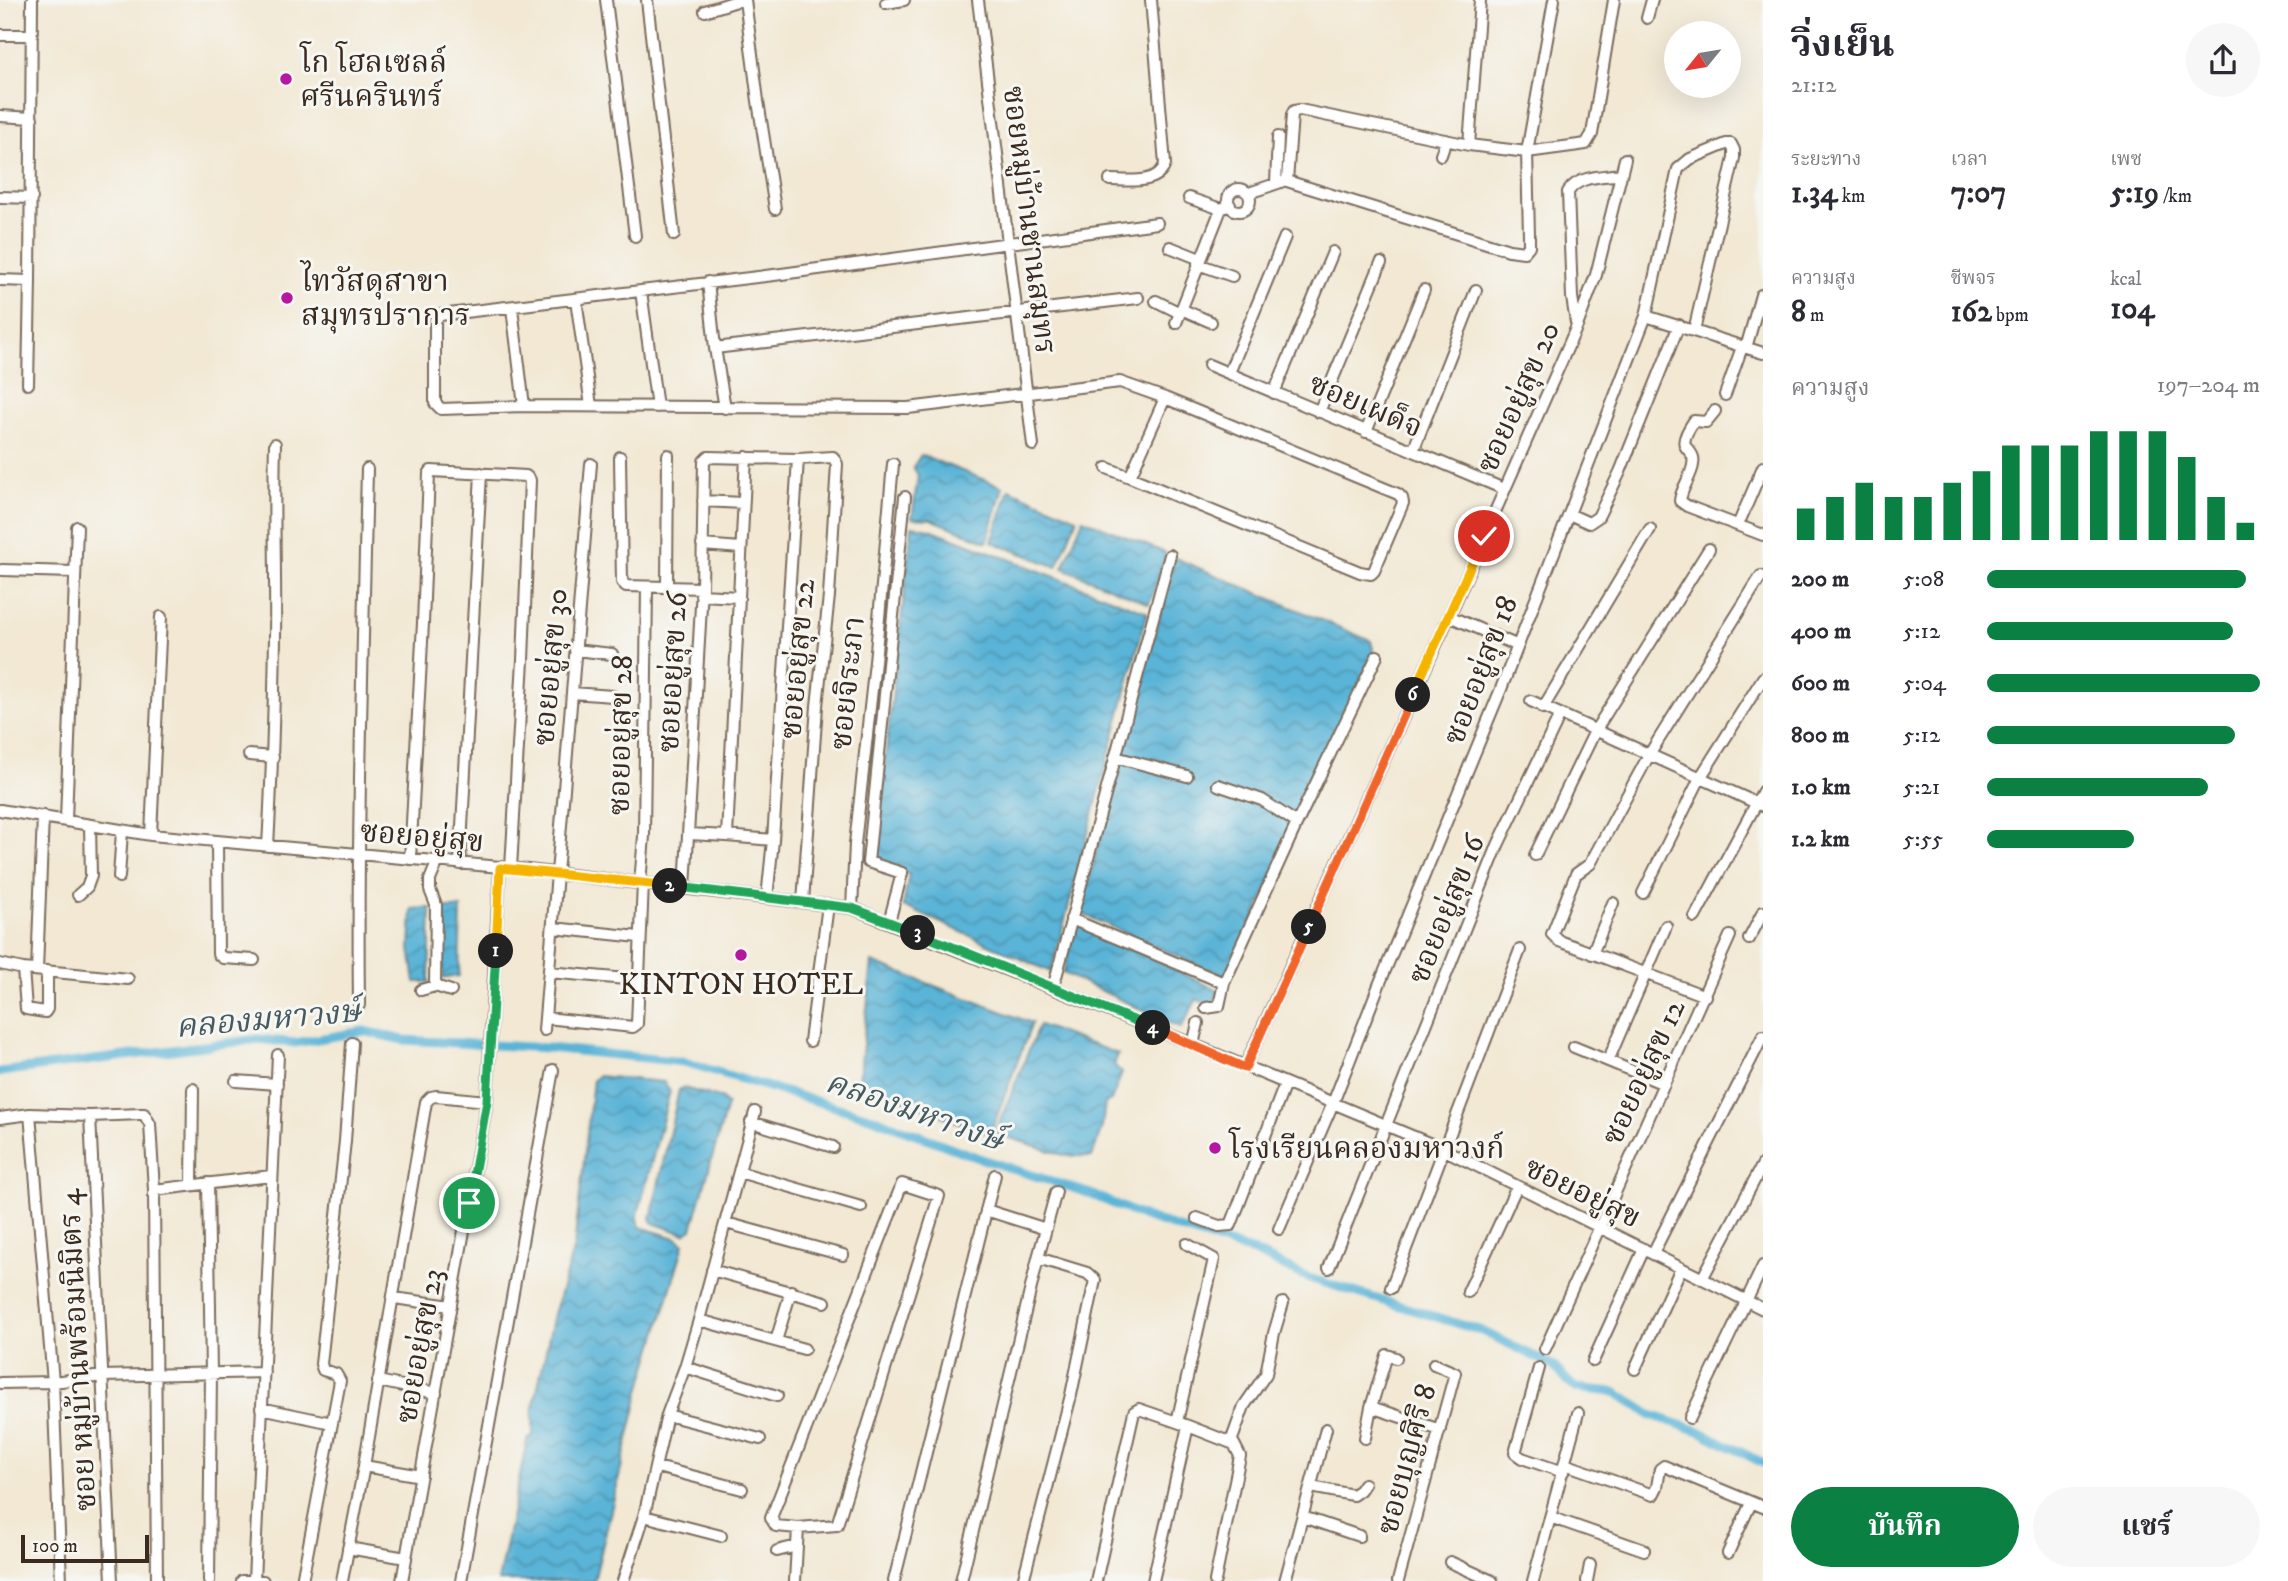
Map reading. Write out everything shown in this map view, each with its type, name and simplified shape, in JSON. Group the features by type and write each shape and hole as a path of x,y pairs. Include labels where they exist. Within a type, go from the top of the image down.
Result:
{"street":[{"path":"28,384 32,0"},
{"path":"606,0 635,236"},
{"path":"646,0 674,235"},
{"path":"705,10 742,0 775,209"},
{"path":"886,3 904,0"},
{"name":"ซอยหมู่บ้านชานสมุทร","path":"978,0 1033,445"},
{"path":"1110,180 1155,177 1163,173 1166,164 1151,0"},
{"path":"1469,145 1480,0"},
{"path":"1189,198 1238,211 1248,208 1251,198 1249,193 1281,182 1524,253 1529,246 1530,236 1527,152 1554,0"},
{"path":"1281,182 1291,122 1294,111 1300,110 1469,145 1527,152 1579,146 1590,140 1614,0"},
{"path":"1647,18 1652,0"},
{"path":"0,35 32,35"},
{"path":"0,116 32,118"},
{"path":"1278,137 1281,182"},
{"path":"1441,155 1446,140"},
{"name":"ซอยอยู่สุข 18","path":"1279,1228 1334,1103 1379,985 1501,689 1646,316 1678,169 1690,159 1731,144 1734,158 1694,331"},
{"name":"ซอยอยู่สุข 20","path":"1245,1068 1577,326 1596,275 1625,159"},
{"path":"1577,326 1572,297 1568,191 1581,180 1621,174"},
{"path":"0,197 32,198"},
{"path":"1179,315 1199,262 1225,207"},
{"path":"1107,468 1360,572 1371,574 1380,561 1403,503 1398,494 1120,382 908,408 524,406 441,409 435,403 437,317 1157,223"},
{"path":"1230,373 1285,237"},
{"path":"1170,247 1232,276"},
{"path":"1274,393 1333,252"},
{"path":"1320,412 1381,263"},
{"path":"0,281 30,281"},
{"path":"708,282 725,408"},
{"path":"1366,432 1424,289"},
{"path":"1413,451 1476,290"},
{"path":"641,291 657,408"},
{"path":"1725,395 1761,295"},
{"path":"715,348 1138,298"},
{"path":"576,299 591,406"},
{"path":"1156,301 1179,315 1212,322"},
{"path":"512,308 524,406"},
{"path":"1646,316 1763,352"},
{"path":"1569,514 1589,523 1598,517 1620,472 1679,325"},
{"name":"ซอยเผด็จ","path":"1209,365 1504,489"},
{"path":"1130,477 1165,398"},
{"path":"1715,411 1706,422 1693,421 1684,436 1683,444 1693,457 1694,464 1680,499 1688,506 1763,535"},
{"path":"268,846 275,636 275,444"},
{"path":"667,587 668,456"},
{"path":"620,457 622,582 626,586 667,587 739,597"},
{"path":"727,836 746,457 798,459 767,898"},
{"name":"ซอยอยู่สุข 26","path":"685,888 706,458 746,457"},
{"name":"ซอยอยู่สุข 22","path":"798,459 833,457 837,464 829,596 817,706 803,902"},
{"name":"ซอยอยู่สุข 30","path":"545,1024 591,464"},
{"name":"ซอยจิระภา","path":"852,908 855,844 893,464"},
{"path":"1738,525 1763,467"},
{"path":"359,1005 358,854 367,470"},
{"path":"410,859 424,623 429,474 431,471 481,473 460,864"},
{"name":"ซอยอยู่สุข 23","path":"402,1581 487,1101 523,660 530,480 526,476 481,473"},
{"path":"890,922 902,873 868,862 905,497"},
{"path":"703,501 743,503"},
{"path":"66,820 77,527"},
{"path":"1543,708 1650,529"},
{"path":"702,545 741,548"},
{"path":"1535,855 1595,731 1709,549"},
{"path":"1053,988 1170,555"},
{"path":"2,570 74,572"},
{"path":"1705,996 1552,937 1553,928 1576,874 1590,864 1649,755 1761,576"},
{"name":"ซอยอยู่สุข 28","path":"545,1024 635,1026 637,1023 644,836 647,587"},
{"path":"1449,616 1516,645"},
{"path":"151,835 162,617"},
{"path":"575,650 612,654"},
{"path":"1206,1008 1219,1006 1224,983 1377,656"},
{"path":"1643,893 1700,778 1763,678"},
{"path":"572,693 613,696"},
{"path":"1531,701 1759,805"},
{"name":"ซอยอยู่สุข 16","path":"1329,1268 1498,845 1560,715"},
{"path":"249,755 272,757"},
{"path":"1115,757 1187,776"},
{"path":"1218,785 1262,800 1297,823"},
{"path":"1695,918 1759,805 1763,791"},
{"name":"ซอยอยู่สุข","path":"0,810 151,835 506,868 852,908 1443,1149 1763,1309"},
{"path":"23,969 26,1009 45,1012 47,1009 42,971 43,816"},
{"path":"78,895 87,887 91,876 90,825"},
{"path":"119,877 122,831"},
{"path":"689,834 773,840"},
{"path":"217,842 218,954 222,958 254,960"},
{"path":"435,986 436,905 430,890 430,880 437,863"},
{"path":"1592,954 1613,903"},
{"path":"810,1041 828,905"},
{"path":"1749,939 1763,912"},
{"path":"1071,919 1224,983"},
{"path":"1608,1060 1666,926"},
{"path":"554,928 639,937"},
{"name":"ซอยอยู่สุข 12","path":"1545,1349 1730,936"},
{"path":"1391,1288 1520,950"},
{"path":"0,964 23,969 128,979"},
{"path":"549,972 637,981"},
{"path":"421,990 435,986 451,991"},
{"path":"1193,1045 1198,1023"},
{"path":"1593,1361 1648,1251 1763,1036"},
{"path":"302,1581 340,1381 336,1374 323,1370 321,1364 345,1142 352,1044"},
{"path":"1574,1047 1664,1084"},
{"path":"254,1581 278,1055"},
{"path":"461,1581 553,1070"},
{"path":"236,1081 277,1084"},
{"path":"1197,1218 1219,1226 1231,1225 1285,1084"},
{"path":"192,1184 193,1089"},
{"path":"342,1581 394,1298 426,1102 436,1096 487,1101"},
{"path":"30,1114 53,1382 61,1581"},
{"path":"0,1118 30,1114 144,1115 150,1124 154,1190 157,1581"},
{"name":"ซอย หมู่บ้านพร้อมนิมิตร 4","path":"90,1116 112,1581"},
{"path":"623,1581 657,1467 667,1415 699,1320 753,1117 833,1147"},
{"path":"1702,1279 1763,1164"},
{"path":"739,1172 861,1207"},
{"path":"154,1190 271,1175"},
{"path":"894,1581 995,1175"},
{"path":"208,1183 211,1372 209,1581"},
{"path":"902,1184 939,1196 838,1525 798,1528 776,1526 771,1518 902,1184"},
{"path":"1468,1292 1517,1186"},
{"path":"961,1581 1056,1192"},
{"path":"986,1210 1046,1229"},
{"path":"726,1223 843,1255"},
{"path":"1153,1581 1214,1259 1187,1244"},
{"path":"1023,1581 1071,1395 1094,1280 1087,1273 1038,1258"},
{"path":"1690,1418 1763,1266"},
{"path":"1635,1369 1681,1268"},
{"path":"712,1270 825,1302"},
{"path":"776,1341 791,1292"},
{"path":"394,1298 451,1306"},
{"path":"1231,1442 1244,1406 1266,1374 1283,1303"},
{"path":"699,1320 804,1349"},
{"path":"1365,1438 1387,1354 1396,1358"},
{"name":"ซอยบุญศิริ 8","path":"1398,1581 1455,1373 1434,1364"},
{"path":"685,1367 777,1396"},
{"path":"1539,1368 1515,1453 1522,1458 1653,1495 1660,1469 1664,1466 1763,1507"},
{"path":"0,1382 264,1372"},
{"path":"378,1381 436,1392"},
{"path":"1371,1407 1440,1430"},
{"path":"261,1408 332,1423"},
{"path":"1096,1581 1134,1412 1139,1409 1231,1442 1238,1449 1240,1464 1214,1581"},
{"path":"1533,1581 1578,1413"},
{"path":"667,1415 760,1439"},
{"path":"1285,1581 1326,1429"},
{"path":"364,1466 421,1476"},
{"path":"657,1467 741,1489"},
{"path":"1311,1487 1353,1495 1364,1484"},
{"path":"1728,1553 1751,1503"},
{"path":"644,1516 721,1536"},
{"path":"1303,1517 1359,1536"},
{"path":"1550,1517 1644,1550"},
{"path":"795,1581 798,1528"},
{"path":"777,1550 797,1546"},
{"path":"348,1548 406,1558"},
{"path":"1450,1562 1492,1581"},
{"path":"1587,1581 1590,1565"},
{"path":"242,1581 263,1581"}],"water":[{"path":"921,455 1003,487 987,542 931,519 912,518 918,475 913,467"},
{"path":"1009,489 1077,518 1057,567 992,542"},
{"path":"1083,519 1166,553 1149,604 1063,568"},
{"path":"912,526 930,529 1147,612 1051,972 903,906 909,874 873,863"},
{"path":"1175,558 1371,641 1374,654 1227,978 1080,913"},
{"path":"431,908 429,982 415,982 410,949 412,909"},
{"path":"443,908 461,908 459,976 443,978"},
{"path":"1081,925 1219,991 1212,1005 1197,999 1181,1028 1063,973 1076,926"},
{"path":"872,962 1032,1023 992,1129 984,1133 859,1082"},
{"path":"1039,1025 1118,1054 1114,1065 1122,1073 1111,1101 1105,1103 1102,1127 1092,1157 1063,1155 995,1133"},
{"path":"598,1076 664,1082 670,1091 637,1218 640,1227 676,1238 684,1244 639,1394 594,1581 498,1581 527,1441 533,1435 533,1409 554,1314 574,1247 593,1080"},
{"path":"683,1088 721,1098 727,1105 692,1229 684,1234 653,1223 651,1218 679,1090"}],"waterway":[{"name":"คลองมหาวงษ์","path":"0,1072 258,1039 295,1043 364,1031 403,1040 549,1048 684,1062 873,1118 979,1158 1088,1193 1147,1218 1254,1252 1309,1278 1482,1331 1552,1365 1575,1388 1615,1392 1651,1415 1699,1431 1763,1463"}],"place":[{"name":"โก โฮลเซลล์ ศรีนครินทร์","path":"286,79"},
{"name":"ไทวัสดุสาขา สมุทรปราการ","path":"287,298"},
{"name":"KINTON HOTEL","path":"741,955"},
{"name":"โรงเรียนคลองมหาวงก์","path":"1215,1148"}],"route":[{"path":"469,1203 487,1101 491,1058 500,868 864,911 1245,1068 1484,536"}]}
